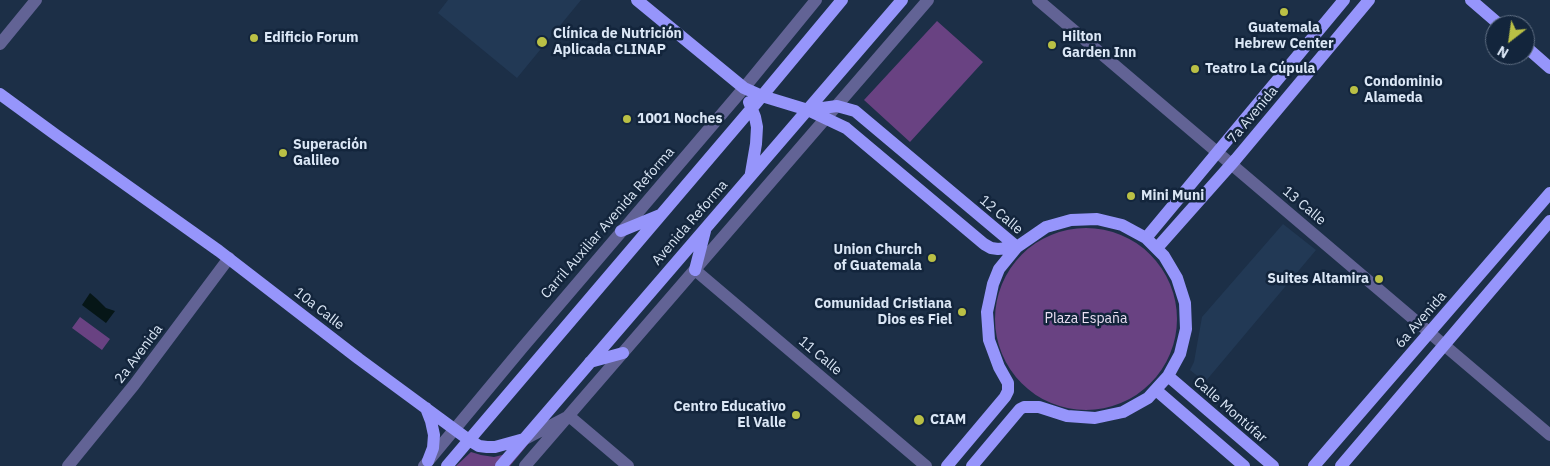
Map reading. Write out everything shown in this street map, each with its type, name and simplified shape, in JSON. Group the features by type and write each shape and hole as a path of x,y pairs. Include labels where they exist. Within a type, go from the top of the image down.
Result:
{"main road":[{"name":"12 Calle","path":"637,0 744,88 762,96 808,110 846,128 858,136 984,244 998,249 1017,247"},
{"name":"Avenida Reforma","path":"447,466 842,0"},
{"name":"Avenida Reforma","path":"501,466 902,0"},
{"name":"7a Avenida","path":"1146,238 1344,0"},
{"name":"7a Avenida","path":"1158,248 1369,0"},
{"path":"1471,0 1488,15"},
{"path":"1535,55 1550,68"},
{"path":"832,81 830,98 837,106"},
{"path":"744,88 757,128 751,175"},
{"name":"10a Calle","path":"0,94 229,258 359,359 469,440 479,446 496,447 524,439"},
{"name":"12 Calle","path":"808,110 837,106 855,111 1017,247"},
{"name":"6a Avenida","path":"1314,466 1550,192"},
{"path":"621,231 662,214"},
{"path":"947,466 1008,391 1008,384 999,367 989,340 987,312 996,277 1017,247 1046,227 1071,220 1097,219 1122,225 1146,238 1158,248 1177,278 1185,303 1186,329 1180,354 1168,376 1148,398 1123,412 1095,418 1066,416 1031,406 1020,409 972,466"},
{"path":"1341,466 1550,221"},
{"path":"695,270 706,227"},
{"path":"590,362 623,352"},
{"name":"Calle Montúfar","path":"1168,376 1273,466"},
{"path":"1156,390 1244,466"},
{"path":"426,408 434,435 433,448 426,464"}],"street":[{"path":"0,44 36,0"},
{"name":"Carril Auxiliar Avenida Reforma","path":"426,464 621,231 744,88 816,0"},
{"path":"525,466 928,0"},
{"name":"13 Calle","path":"1038,0 1550,435"},
{"name":"2a Avenida","path":"68,466 134,386 229,258"},
{"name":"11 Calle","path":"695,270 926,466"},
{"path":"569,416 628,466"},
{"name":"10a Calle","path":"524,439 569,416"}],"shaded area":[{"path":"448,0 581,0 517,78 438,13"},
{"path":"1283,224 1316,250 1205,382 1190,370 1194,362 1202,317"},
{"path":"90,293 106,308 115,311 106,323 82,305"}],"green space":[{"path":"937,21 983,62 910,142 864,100"},
{"name":"Plaza España","path":"1095,228 1121,235 1137,243 1156,261 1170,284 1177,310 1177,328 1170,354 1162,370 1144,389 1137,395 1112,406 1095,410 1077,410 1051,403 1035,395 1010,370 1002,354 997,337 995,310 1002,284 1010,268 1035,243 1051,235 1068,230"},
{"path":"80,317 110,339 102,350 72,328"},
{"path":"529,443 510,466 456,466 471,452 494,457 510,453"}],"place":[{"name":"Guatemala Hebrew Center","path":"1284,12"},
{"name":"Edificio Forum","path":"254,38"},
{"name":"Clínica de Nutrición Aplicada CLINAP","path":"542,42"},
{"name":"Hilton Garden Inn","path":"1052,45"},
{"name":"Teatro La Cúpula","path":"1195,69"},
{"name":"Condominio Alameda","path":"1354,90"},
{"name":"1001 Noches","path":"627,119"},
{"name":"Superación Galileo","path":"283,153"},
{"name":"Mini Muni","path":"1131,196"},
{"name":"Union Church of Guatemala","path":"932,258"},
{"name":"Suites Altamira","path":"1379,279"},
{"name":"Comunidad Cristiana Dios es Fiel","path":"962,312"},
{"name":"Centro Educativo El Valle","path":"796,415"},
{"name":"CIAM","path":"919,420"}]}
